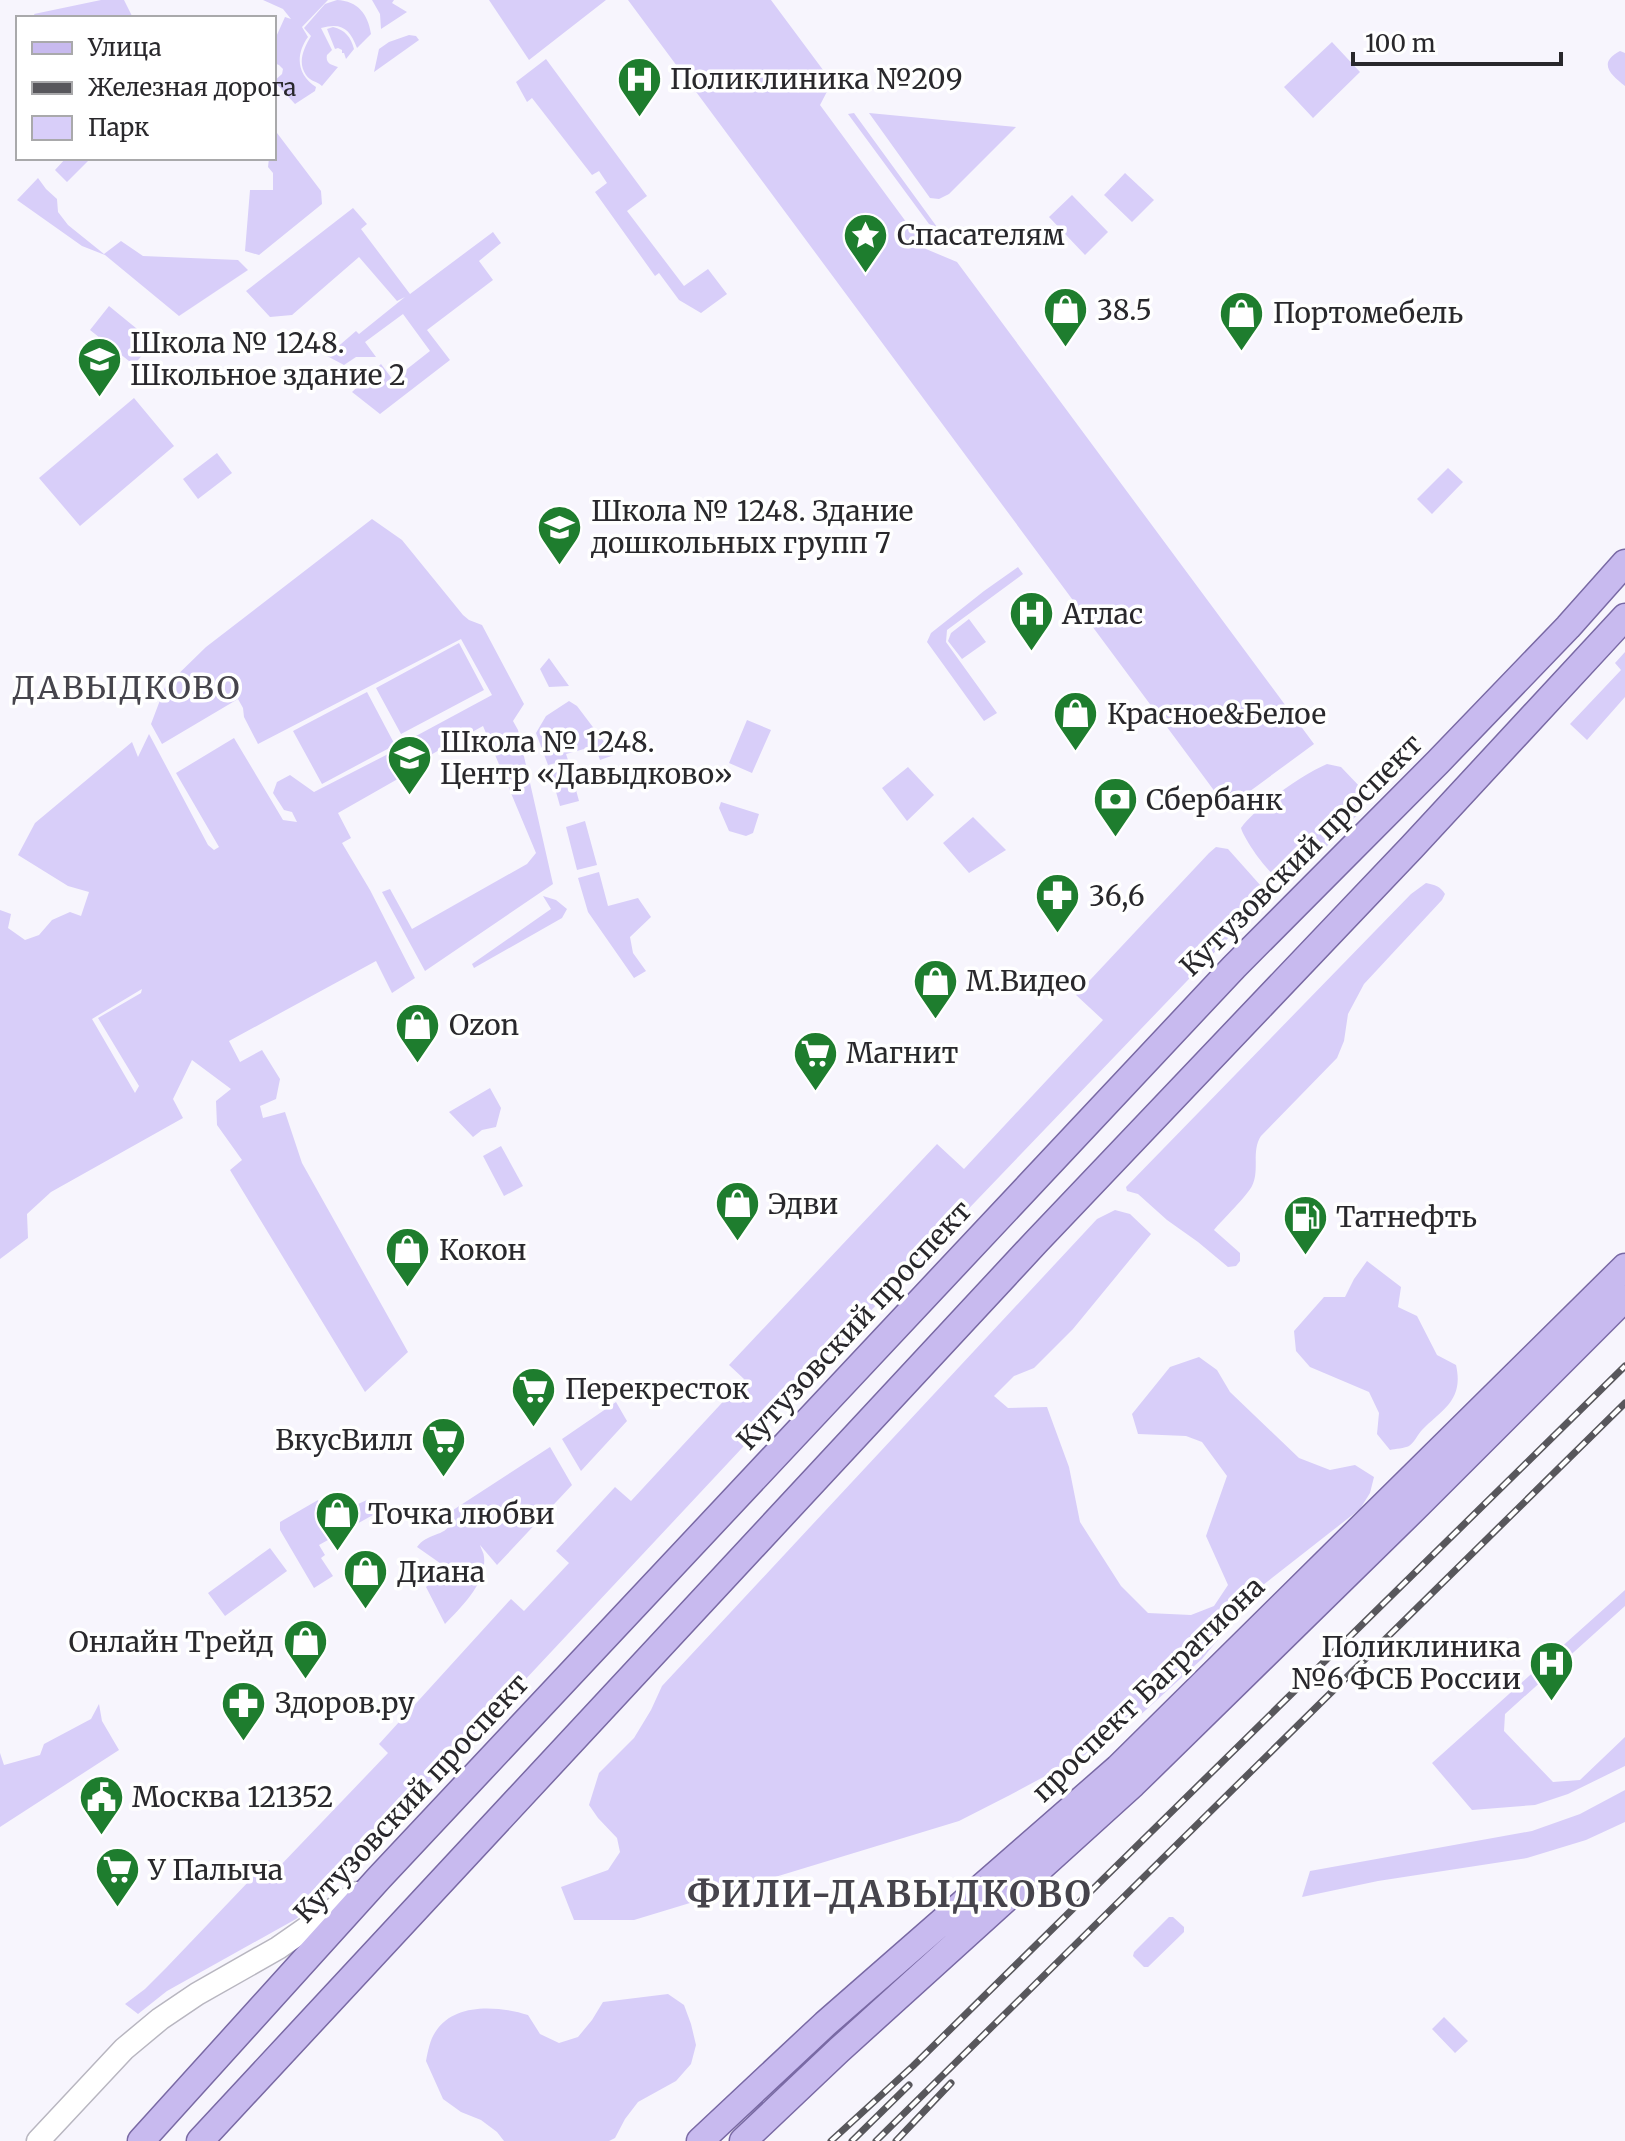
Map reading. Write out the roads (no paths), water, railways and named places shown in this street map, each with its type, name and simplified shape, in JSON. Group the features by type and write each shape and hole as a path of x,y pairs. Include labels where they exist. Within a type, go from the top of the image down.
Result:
{"main road":[{"name":"Кутузовский проспект","path":"141,2141 379,1878 1224,978 1447,753 1625,563"},
{"path":"200,2141 1036,1242 1625,617"},
{"name":"проспект Багратиона","path":"700,2141 825,2024 1118,1768 1625,1267"},
{"name":"проспект Багратиона","path":"743,2141 1133,1784 1625,1298"},
{"path":"38,2141 124,2049 160,2019 278,1948 379,1878"}],"railway":[{"path":"831,2141 913,2066 1625,1366"},
{"path":"876,2141 1625,1403"},
{"path":"896,2141 951,2083"},
{"path":"852,2141 909,2085"}],"place":[{"name":"Поликлиника №209","path":"639,118"},
{"name":"Спасателям","path":"866,274"},
{"name":"38.5","path":"1066,349"},
{"name":"Портомебель","path":"1242,352"},
{"name":"Школа № 1248. Школьное здание 2","path":"99,398"},
{"name":"Школа № 1248. Здание дошкольных групп 7","path":"560,566"},
{"name":"Атлас","path":"1031,653"},
{"name":"Красное&Белое","path":"1076,753"},
{"name":"Школа № 1248. Центр «Давыдково»","path":"409,797"},
{"name":"Сбербанк","path":"1115,839"},
{"name":"36,6","path":"1058,935"},
{"name":"М.Видео","path":"935,1020"},
{"name":"Ozon","path":"418,1064"},
{"name":"Магнит","path":"815,1092"},
{"name":"Эдви","path":"737,1243"},
{"name":"Татнефть","path":"1305,1256"},
{"name":"Кокон","path":"408,1289"},
{"name":"Перекресток","path":"534,1428"},
{"name":"ВкусВилл","path":"444,1479"},
{"name":"Точка любви","path":"337,1553"},
{"name":"Диана","path":"366,1611"},
{"name":"Онлайн Трейд","path":"305,1681"},
{"name":"Поликлиника №6 ФСБ России","path":"1552,1702"},
{"name":"Здоров.ру","path":"244,1742"},
{"name":"Москва 121352","path":"101,1836"},
{"name":"У Палыча","path":"117,1909"}],"district":[{"name":"ДАВЫДКОВО","path":"127,688"},
{"name":"ФИЛИ-ДАВЫДКОВО","path":"890,1894"}]}
